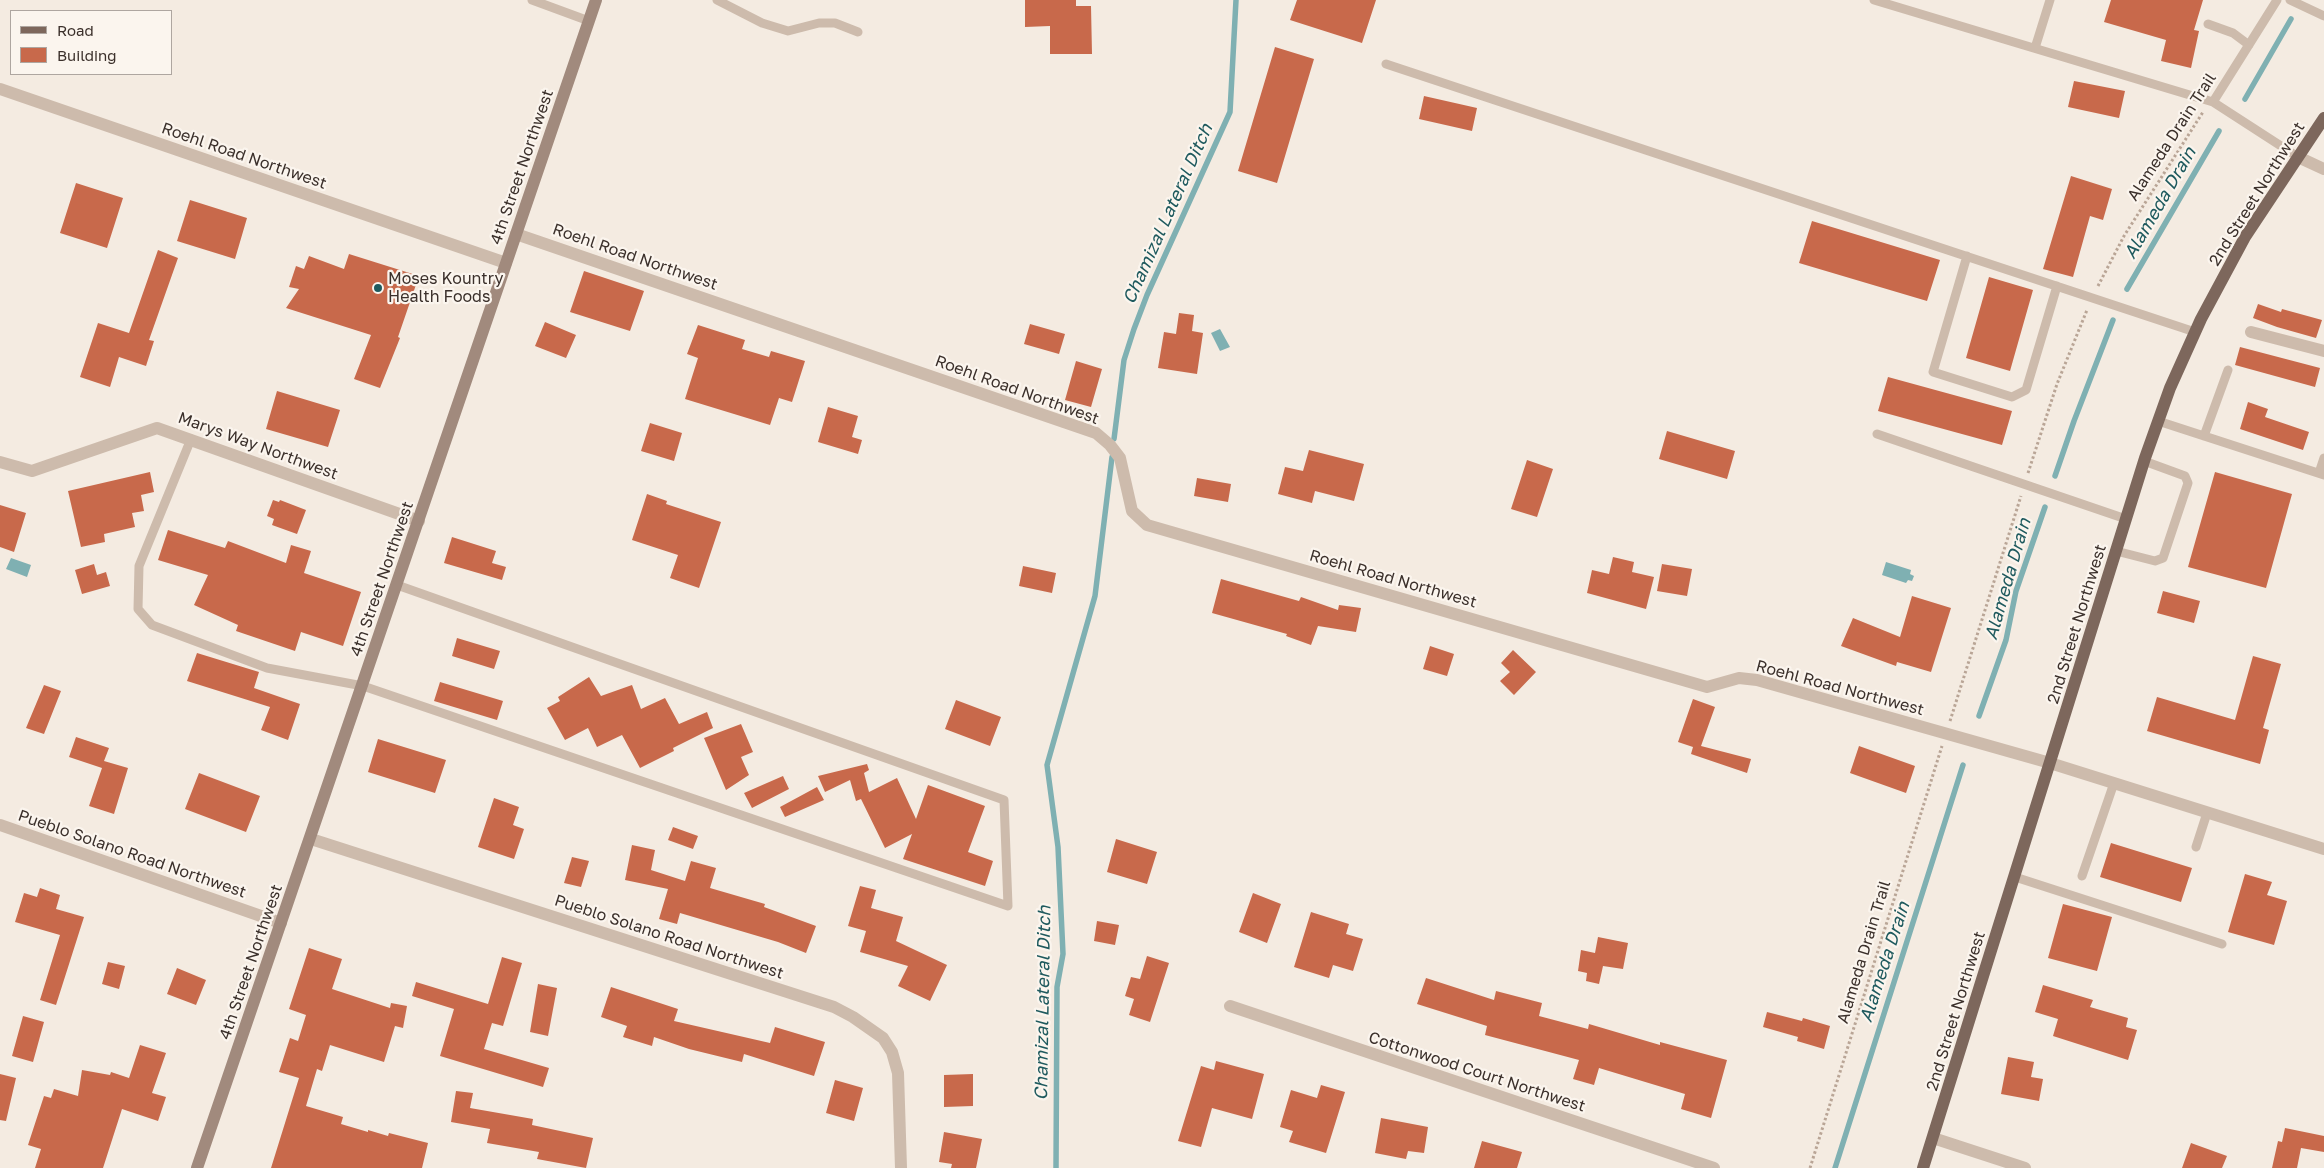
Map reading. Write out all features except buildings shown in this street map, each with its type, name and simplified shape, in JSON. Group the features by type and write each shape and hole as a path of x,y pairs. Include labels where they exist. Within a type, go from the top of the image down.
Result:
{"main road":[{"name":"4th Street Northwest","path":"197,1168 311,839 596,0"},
{"name":"2nd Street Northwest","path":"1923,1168 2144,461 2170,388 2195,332 2245,237 2324,118"}],"street":[{"name":"Roehl Road Northwest","path":"0,89 506,263"},
{"path":"2298,157 2324,169"},
{"name":"Roehl Road Northwest","path":"516,234 1096,433 1110,445 1120,458 1132,511 1147,525 1707,687 1739,678 1757,680 2050,763 2324,849"},
{"path":"2251,332 2324,351"},
{"name":"Marys Way Northwest","path":"0,462 32,471 157,428 419,520"},
{"name":"Pueblo Solano Road Northwest","path":"0,825 281,923"},
{"name":"Pueblo Solano Road Northwest","path":"311,839 824,1004 853,1017 882,1038 892,1052 898,1073 901,1168"},
{"name":"Cottonwood Court Northwest","path":"1230,1006 1714,1168"},
{"path":"1932,1138 2025,1168"}],"lane":[{"path":"532,0 589,21"},
{"path":"717,0 762,22 788,31 819,23 834,23 858,32"},
{"path":"1874,0 2212,101 2298,157"},
{"path":"2035,48 2050,0"},
{"path":"2212,101 2277,0"},
{"path":"2290,0 2324,16"},
{"path":"2208,24 2233,33 2249,45"},
{"path":"1386,64 2195,332"},
{"path":"1967,256 1933,372 2012,397 2026,390 2057,286"},
{"path":"2204,436 2228,370"},
{"path":"2158,422 2322,474 2324,458"},
{"path":"1877,434 2126,518"},
{"path":"191,439 139,566 138,608 152,625 267,668 363,686 1008,906 1004,800 397,585"},
{"path":"2116,551 2155,561 2163,558 2188,483 2185,476 2144,461"},
{"path":"2082,876 2114,783"},
{"path":"2196,847 2207,813"},
{"path":"2015,876 2222,944"}],"path":[{"name":"Alameda Drain Trail","path":"2096,291 2129,228 2212,101"},
{"path":"2028,474 2057,384 2088,306"},
{"path":"1949,724 2023,490"},
{"name":"Alameda Drain Trail","path":"1810,1168 1943,742"}],"water":[{"path":"1220,329 1230,347 1220,351 1211,333"},
{"path":"11,558 31,565 27,577 6,569"},
{"path":"1886,562 1911,570 1910,574 1914,576 1912,581 1908,580 1906,583 1882,575"}],"waterway":[{"name":"Chamizal Lateral Ditch","path":"1114,439 1124,360 1134,329 1147,295 1230,112 1236,0"},
{"name":"Alameda Drain","path":"2245,99 2291,19"},
{"name":"Alameda Drain","path":"2127,289 2219,131"},
{"name":"Alameda Drain","path":"2055,476 2113,320"},
{"name":"Chamizal Lateral Ditch","path":"1056,1168 1057,987 1063,954 1058,847 1047,765 1095,596 1112,457"},
{"name":"Alameda Drain","path":"1979,716 2006,640 2016,591 2045,507"},
{"name":"Alameda Drain","path":"1835,1168 1963,765"}],"place":[{"name":"Moses Kountry Health Foods","path":"378,288"}]}
